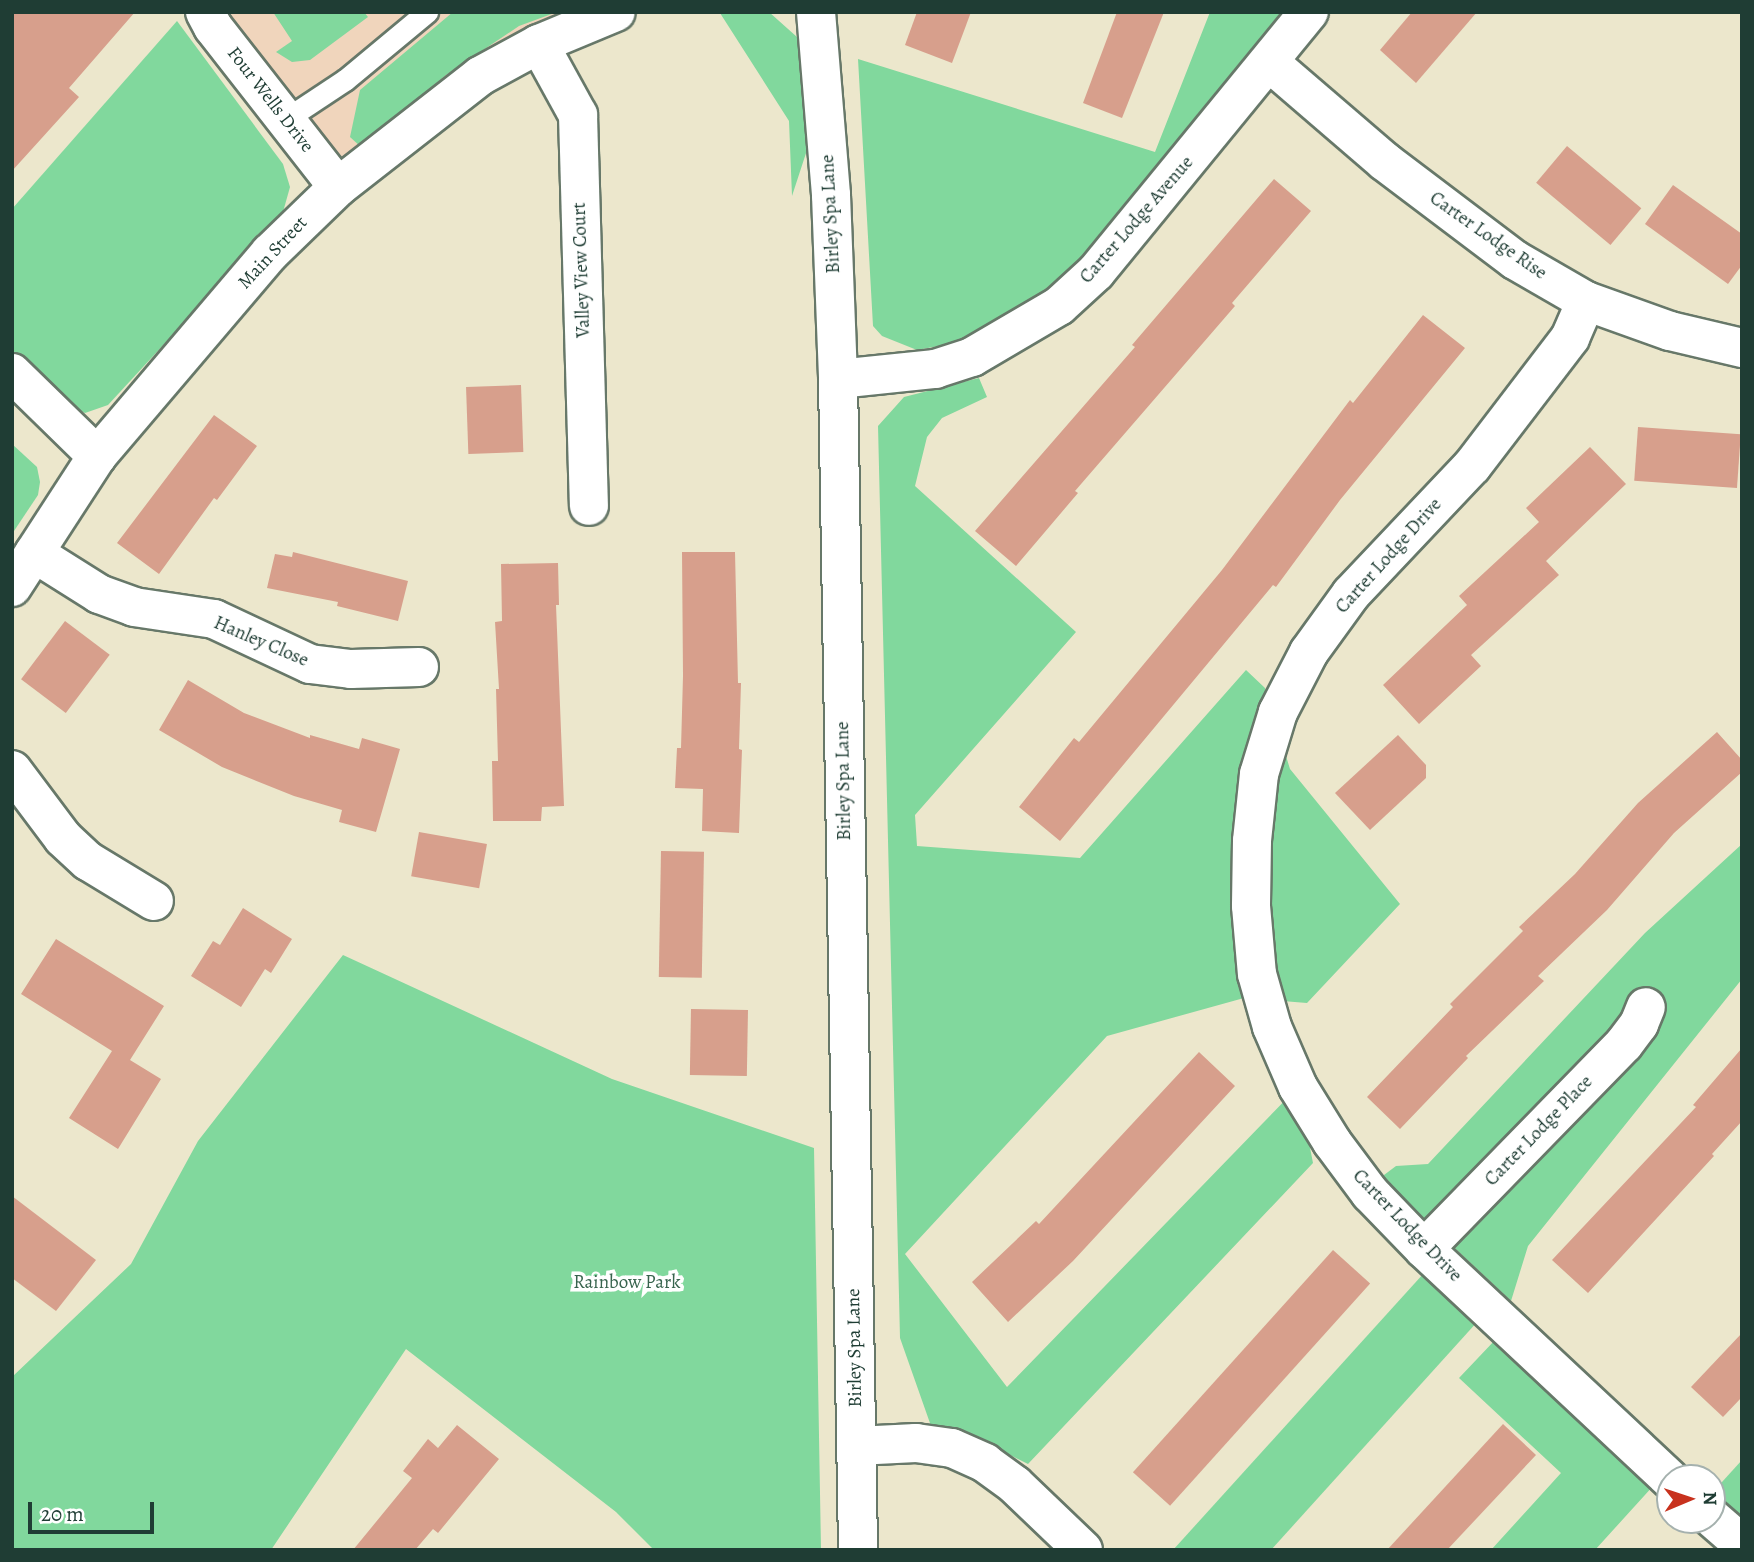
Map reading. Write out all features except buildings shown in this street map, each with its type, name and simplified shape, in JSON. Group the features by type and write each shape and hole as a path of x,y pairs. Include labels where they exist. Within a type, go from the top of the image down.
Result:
{"street":[{"name":"Four Wells Drive","path":"205,12 213,27 338,187"},
{"name":"Main Street","path":"12,587 97,456 270,253 338,187 480,76 539,44 616,12"},
{"name":"Birley Spa Lane","path":"816,12 831,195 838,379 858,1550"},
{"name":"Carter Lodge Avenue","path":"838,379 935,369 972,357 1059,306 1096,272 1309,12"},
{"name":"Valley View Court","path":"539,44 578,116 589,506"},
{"name":"Carter Lodge Rise","path":"1269,62 1384,161 1515,260 1586,301 1670,331 1742,348"},
{"name":"Carter Lodge Drive","path":"1586,301 1570,338 1472,466 1351,594 1309,652 1278,712 1259,774 1252,841 1251,906 1257,974 1272,1027 1298,1087 1332,1142 1370,1193 1424,1249 1656,1466"},
{"path":"12,373 97,456"},
{"name":"Hanley Close","path":"34,553 99,594 134,607 214,620 310,664 351,669 419,667"},
{"path":"12,770 63,838 88,861 154,901"},
{"name":"Carter Lodge Place","path":"1424,1249 1624,1044 1639,1024 1646,1007"},
{"path":"856,1446 916,1443 952,1448 985,1463 1016,1485 1083,1550"},
{"path":"1726,1530 1742,1544"}],"lane":[{"path":"286,119 345,80 427,12"}],"shaded area":[{"path":"205,12 616,12 338,187"}],"green space":[{"path":"273,12 364,12 368,17 310,60 292,62 276,52 292,41"},
{"path":"453,12 557,12 519,26 446,75 361,147 350,137 360,90"},
{"path":"769,12 797,37 805,71 808,147 792,196 789,121 720,13"},
{"path":"1210,12 1285,12 1083,260 1022,307 966,341 917,350 882,336 873,326 858,59 1155,152"},
{"path":"177,21 283,164 290,187 283,212 249,252 108,405 85,413 60,401 12,355 12,209"},
{"path":"979,378 987,397 942,418 927,437 915,486 1076,632 915,815 917,846 1080,858 1246,670 1265,688 1290,769 1400,904 1307,1003 1244,998 1107,1036 905,1254 1007,1387 1298,1087 1313,1163 1028,1464 988,1444 931,1426 900,1338 878,426 904,397"},
{"path":"12,444 37,467 40,482 38,495 12,534"},
{"path":"1742,844 1742,979 1528,1246 1511,1301 1380,1178 1396,1166 1428,1164 1645,933"},
{"name":"Rainbow Park","path":"343,955 612,1079 814,1148 821,1550 654,1550 616,1512 406,1349 271,1550 12,1550 12,1377 131,1264 198,1141"},
{"path":"1424,1273 1478,1321 1271,1550 1173,1550"},
{"path":"1496,1339 1654,1485 1595,1550 1491,1550 1561,1473 1459,1378"},
{"path":"1742,1460 1742,1521 1726,1506 1726,1478"}]}
